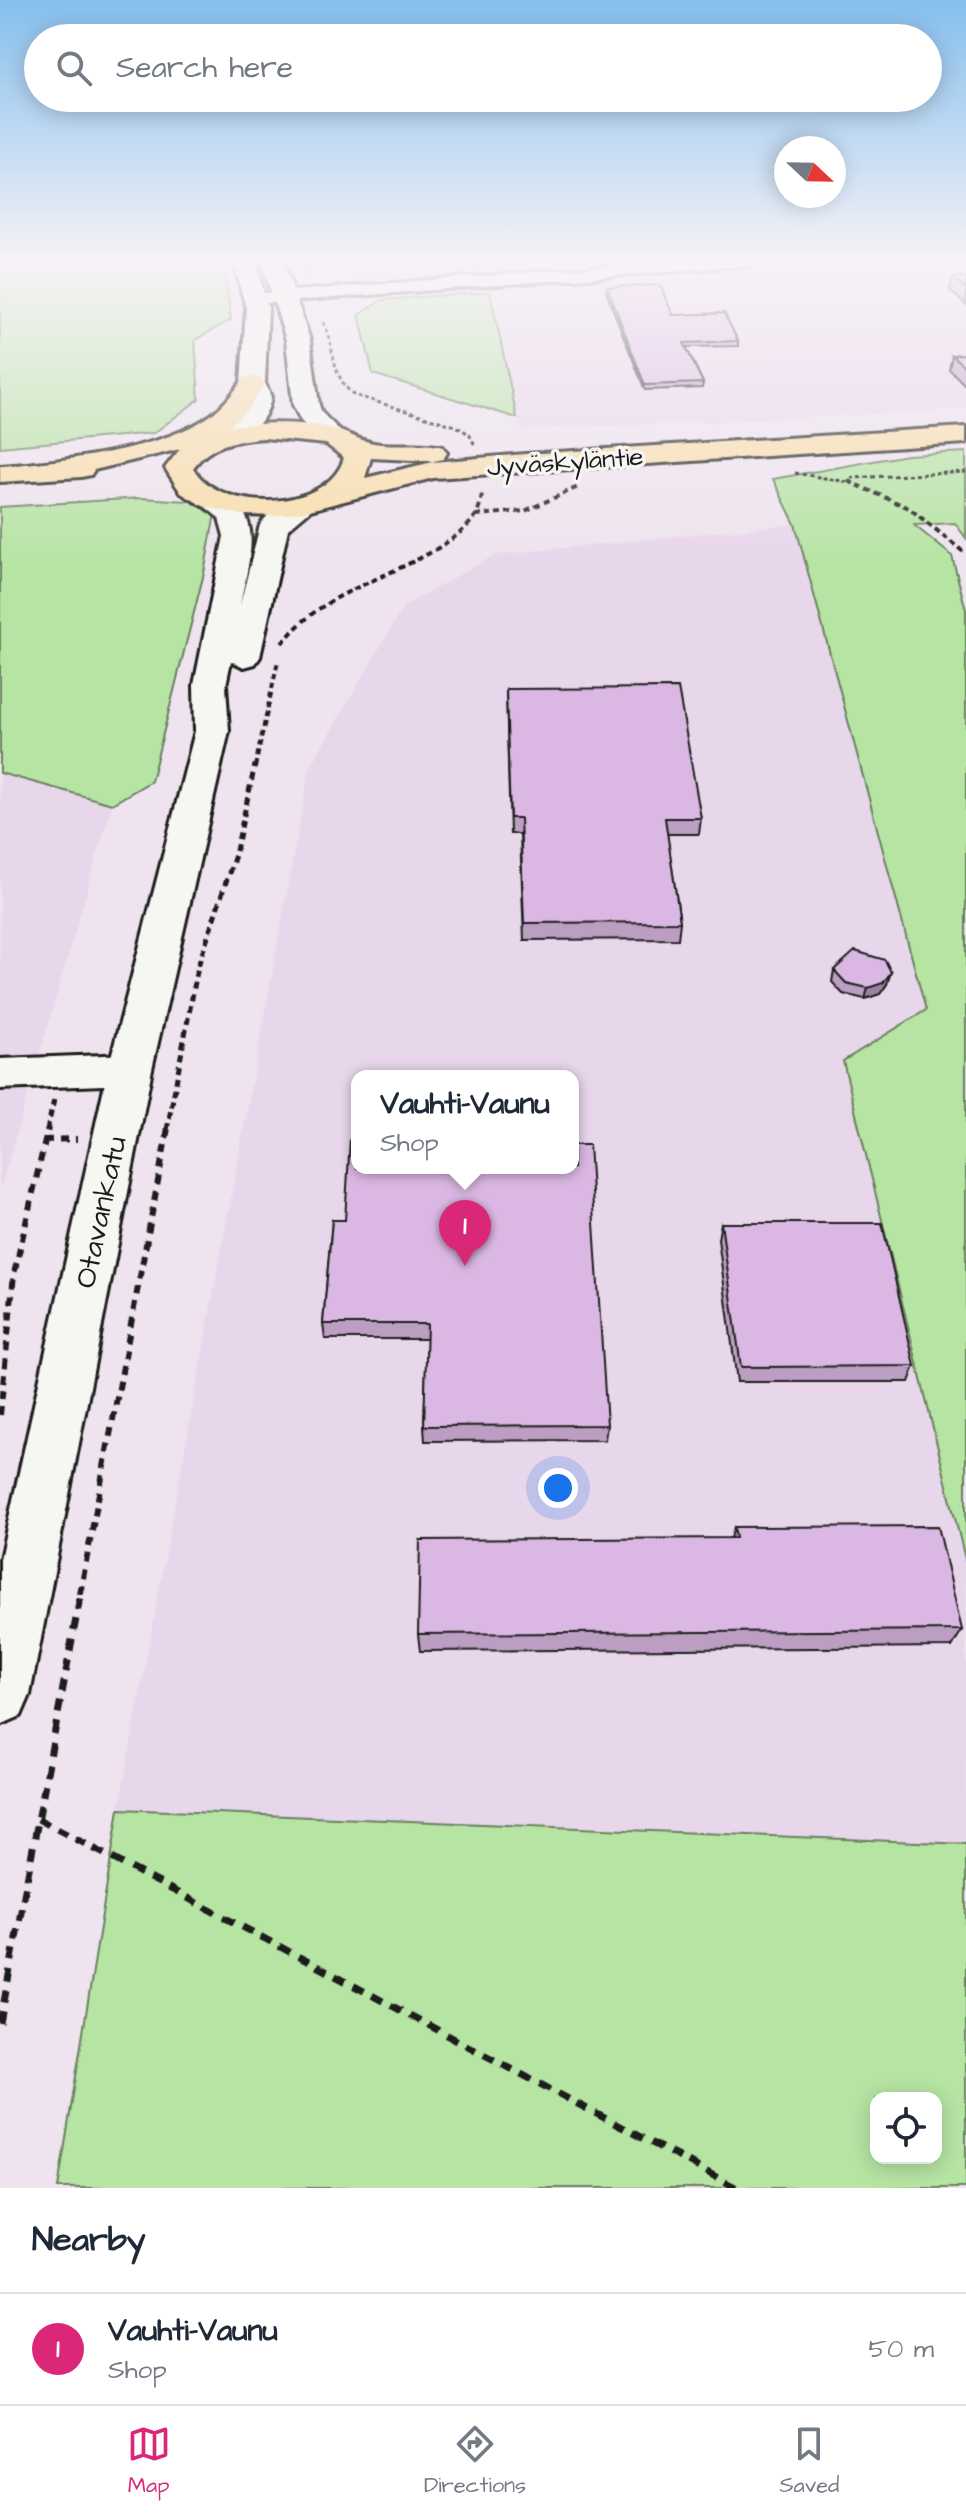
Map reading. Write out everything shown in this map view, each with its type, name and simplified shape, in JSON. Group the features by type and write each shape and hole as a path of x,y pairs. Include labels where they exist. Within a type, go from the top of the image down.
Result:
{"highway":[{"path":"55,470 154,449 183,438 233,410 253,383"},
{"name":"Jyväskyläntie","path":"196,447 233,433 291,431 379,452 801,445"},
{"name":"Jyväskyläntie","path":"201,494 257,508 319,498 433,470 966,435"},
{"path":"319,498 350,481 358,467 358,456 338,440"},
{"path":"0,474 120,464 196,447"},
{"path":"196,447 179,468 183,479 201,494"},
{"path":"0,485 141,481 201,494"}],"main road":[{"path":"233,433 256,411 260,392 253,383 253,362"},
{"path":"301,362 310,416 338,440"},
{"name":"Otavankatu","path":"0,1695 130,1069 212,731 210,685 238,536 232,514 201,494"},
{"name":"Otavankatu","path":"212,731 233,697 274,525 319,498"}],"street":[{"path":"0,1074 130,1069"}],"path":[{"path":"332,365 343,388 354,395 456,426 469,434 475,445"},
{"path":"842,479 966,472"},
{"path":"787,473 823,474 892,498 937,526 966,554"},
{"path":"0,2023 198,966 235,855 282,641 309,613 328,600 446,543 466,528 476,515 525,511 580,486"},
{"path":"0,1415 14,1274 55,1097 57,1072"},
{"path":"38,1819 737,2188"}],"shaded area":[{"path":"505,362 966,362 966,410 520,430"},
{"path":"795,524 926,1011 843,1061 966,1563 966,1844 119,1809 310,767 404,606 495,555"},
{"path":"0,773 112,804 0,1189"}],"green space":[{"path":"0,362 196,362 199,399 154,433 0,447"},
{"path":"370,362 505,362 517,418 373,374"},
{"path":"966,452 966,538 955,523 914,525 952,556 966,610 966,1563 843,1061 926,1010 795,524 773,479 907,455"},
{"path":"142,498 217,503 204,573 151,781 112,804 0,773 0,507"},
{"path":"119,1809 966,1844 966,2188 58,2188"}],"building":[{"path":"636,362 693,362 703,383 645,385"},
{"path":"678,688 701,818 665,818 680,922 524,923 520,818 510,818 506,689"},
{"path":"855,951 885,960 891,972 883,983 868,988 846,983 834,970"},
{"path":"350,1139 351,1174 579,1174 579,1145 589,1145 607,1425 424,1426 427,1324 323,1324 332,1220 345,1220"},
{"path":"721,1223 882,1223 915,1366 741,1367"},
{"path":"938,1526 962,1630 418,1634 420,1540 736,1538 734,1527"}],"place":[{"name":"Vauhti-Vaunu","path":"465,1266"}]}
